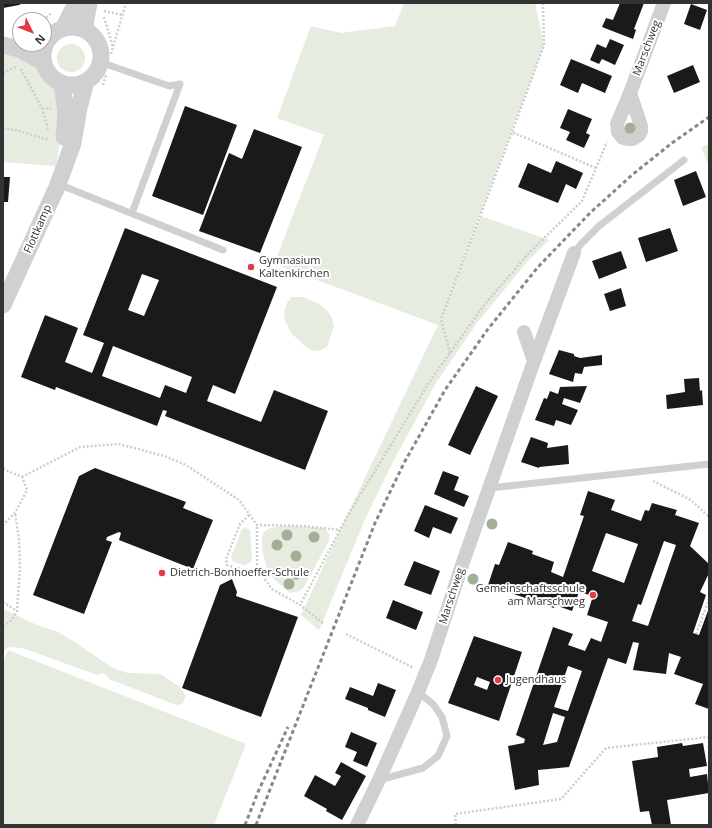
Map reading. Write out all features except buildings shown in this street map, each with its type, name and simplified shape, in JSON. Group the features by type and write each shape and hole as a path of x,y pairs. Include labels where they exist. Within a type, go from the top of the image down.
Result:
{"street":[{"path":"63,29 76,3"},
{"name":"Marschweg","path":"617,124 664,3"},
{"path":"84,30 95,7"},
{"path":"52,35 70,27 84,30 92,36 98,44 101,53 100,62"},
{"path":"3,45 19,49 44,62"},
{"path":"44,52 44,62 50,76 62,84 74,85 86,82"},
{"name":"Flottkamp","path":"3,305 58,184 70,152 86,82 93,76 100,62"},
{"path":"62,84 66,113 64,137 70,152"},
{"path":"617,124 618,132 623,138 633,138 641,131 639,118 630,93"},
{"name":"Marschweg","path":"357,825 379,780 425,674 534,361 574,253"},
{"path":"524,332 534,361"}],"lane":[{"path":"100,62 169,86 180,84 132,213"},
{"path":"574,253 599,226 684,160"},
{"path":"58,184 223,250"},
{"path":"490,488 709,464"},
{"path":"379,780 423,768 438,756 447,736 442,717 433,704 418,692"}],"path":[{"path":"450,353 441,319 544,45 543,3"},
{"path":"95,7 123,15"},
{"path":"3,73 18,66"},
{"path":"300,605 340,530 430,381 485,304 528,254 582,201 611,132 617,124"},
{"path":"3,128 19,130 51,140"},
{"path":"512,132 596,168"},
{"path":"22,477 80,447 118,444 164,456 186,465 239,500 257,525 257,569 272,589 300,605 323,623"},
{"path":"3,469 22,477 27,490 15,513 3,525"},
{"path":"634,472 692,500 709,517"},
{"path":"3,626 12,620 17,612 20,570 19,539 15,513"},
{"path":"249,515 240,524 226,559 227,565 244,570 257,569"},
{"path":"257,525 303,526 340,530"},
{"path":"696,634 709,600"},
{"path":"3,602 17,612"},
{"path":"346,634 425,674"},
{"path":"456,825 455,814 561,798 606,748 709,737"}],"shaded area":[{"path":"404,3 535,3 544,45 440,320 481,216 549,240 527,262 477,323 436,383 395,458 366,517 319,630 301,615 438,325 274,264 324,135 277,118 311,26 341,33 395,26"},
{"path":"71,44 81,48 85,58 81,68 71,72 61,68 57,58 61,48"},
{"path":"3,50 37,63 44,77 54,87 61,136 56,166 3,162"},
{"path":"709,144 709,167 701,147"},
{"path":"291,297 303,297 320,304 328,312 332,318 334,326 327,347 319,351 311,350 292,334 285,321 284,312"},
{"path":"292,526 324,528 330,535 329,541 304,587 300,591 290,593 275,580 267,569 262,548 262,537 264,532 268,529"},
{"path":"246,528 250,530 252,559 251,562 245,565 233,562 231,557 242,529"},
{"path":"3,609 37,625 58,632 111,667 118,670 128,673 160,674 180,687 186,696 182,704 176,705 109,679 102,673 97,675 23,648 9,647 3,651"},
{"path":"8,650 246,744 214,825 8,825 3,823 3,662"}],"railway":[{"path":"256,825 375,523 404,463 445,390 488,329 538,267 590,213 632,175 672,143 709,117"},
{"path":"245,825 258,792 288,727"}],"place":[{"name":"Gymnasium Kaltenkirchen","path":"251,267"},
{"name":"Dietrich-Bonhoeffer-Schule","path":"162,573"},
{"name":"Gemeinschaftsschule am Marschweg","path":"593,595"},
{"name":"Jugendhaus","path":"498,680"}]}
